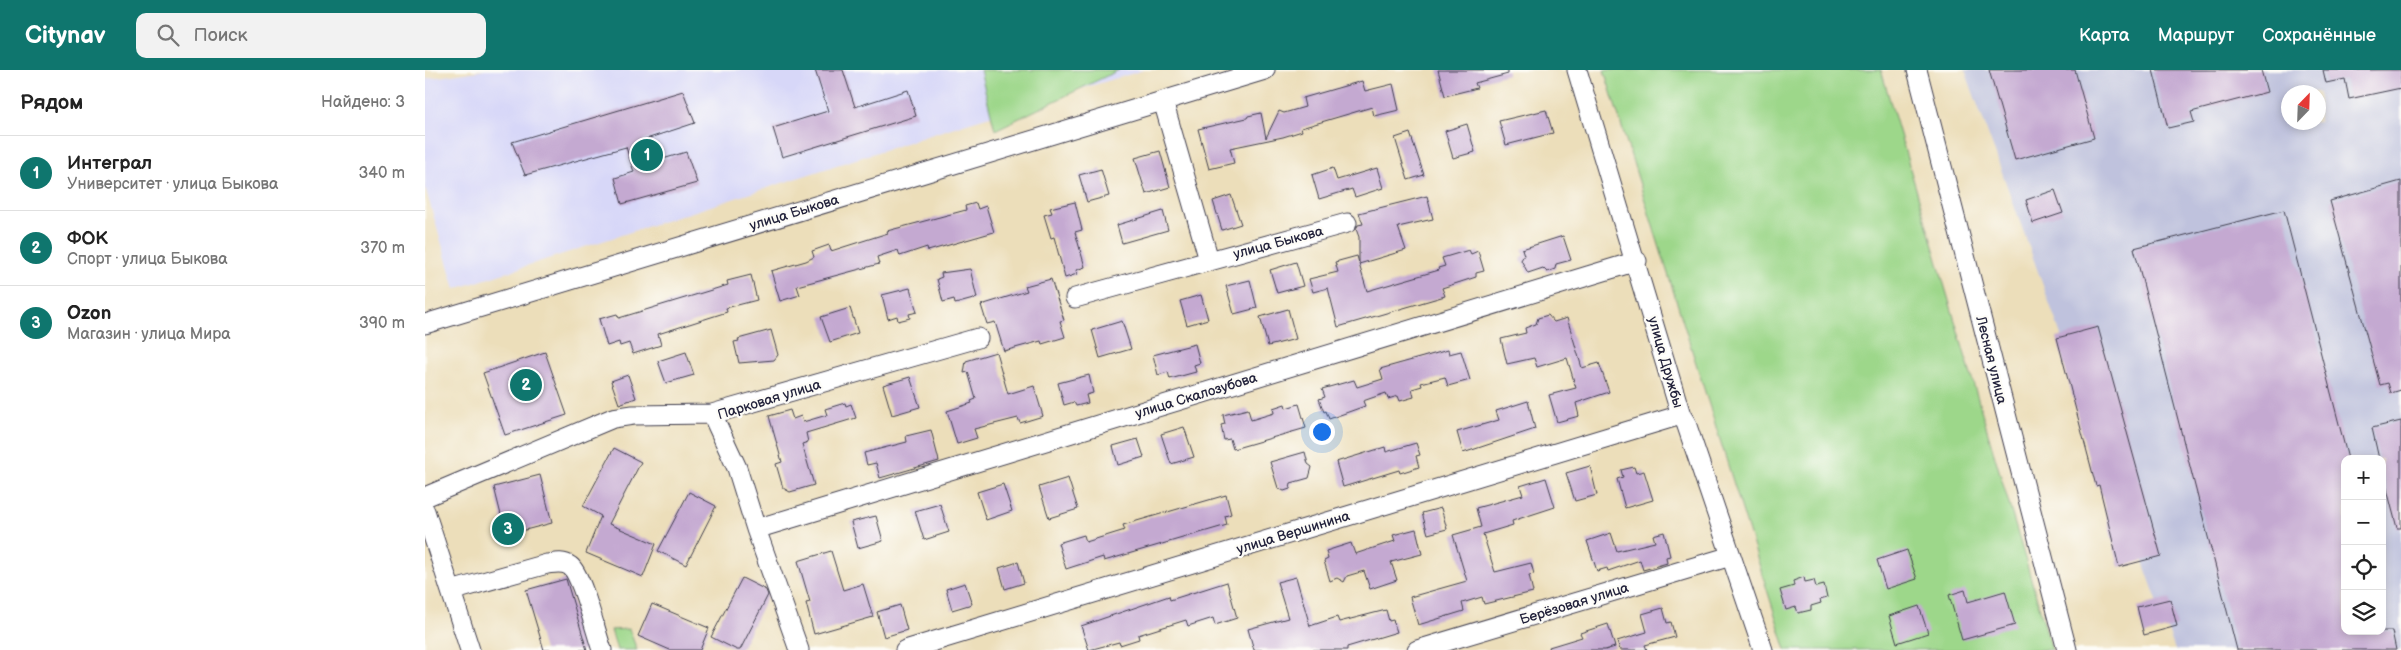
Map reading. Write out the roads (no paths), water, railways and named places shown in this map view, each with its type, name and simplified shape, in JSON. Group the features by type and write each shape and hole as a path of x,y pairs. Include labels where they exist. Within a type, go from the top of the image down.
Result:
{"street":[{"name":"улица Быкова","path":"425,324 1265,70"},
{"name":"улица Дружбы","path":"1577,70 1637,262 1681,415 1686,423 1763,650"},
{"name":"Лесная улица","path":"1917,70 2067,650"},
{"path":"1163,101 1209,260"},
{"name":"улица Быкова","path":"1075,298 1347,223"},
{"name":"улица Скалозубова","path":"756,529 1637,262"},
{"name":"Парковая улица","path":"799,650 756,529 737,468 712,414 978,338"},
{"path":"425,497 613,418 633,415 712,414"},
{"name":"улица Вершинина","path":"905,650 1681,415"},
{"path":"425,511 470,650"},
{"name":"Берёзовая улица","path":"1417,650 1731,556"},
{"path":"451,591 547,564 559,562 570,566 579,580 602,650"}],"place":[{"name":"Интеграл","path":"647,155"},
{"name":"ФОК","path":"526,385"},
{"name":"Ozon","path":"508,529"}]}
